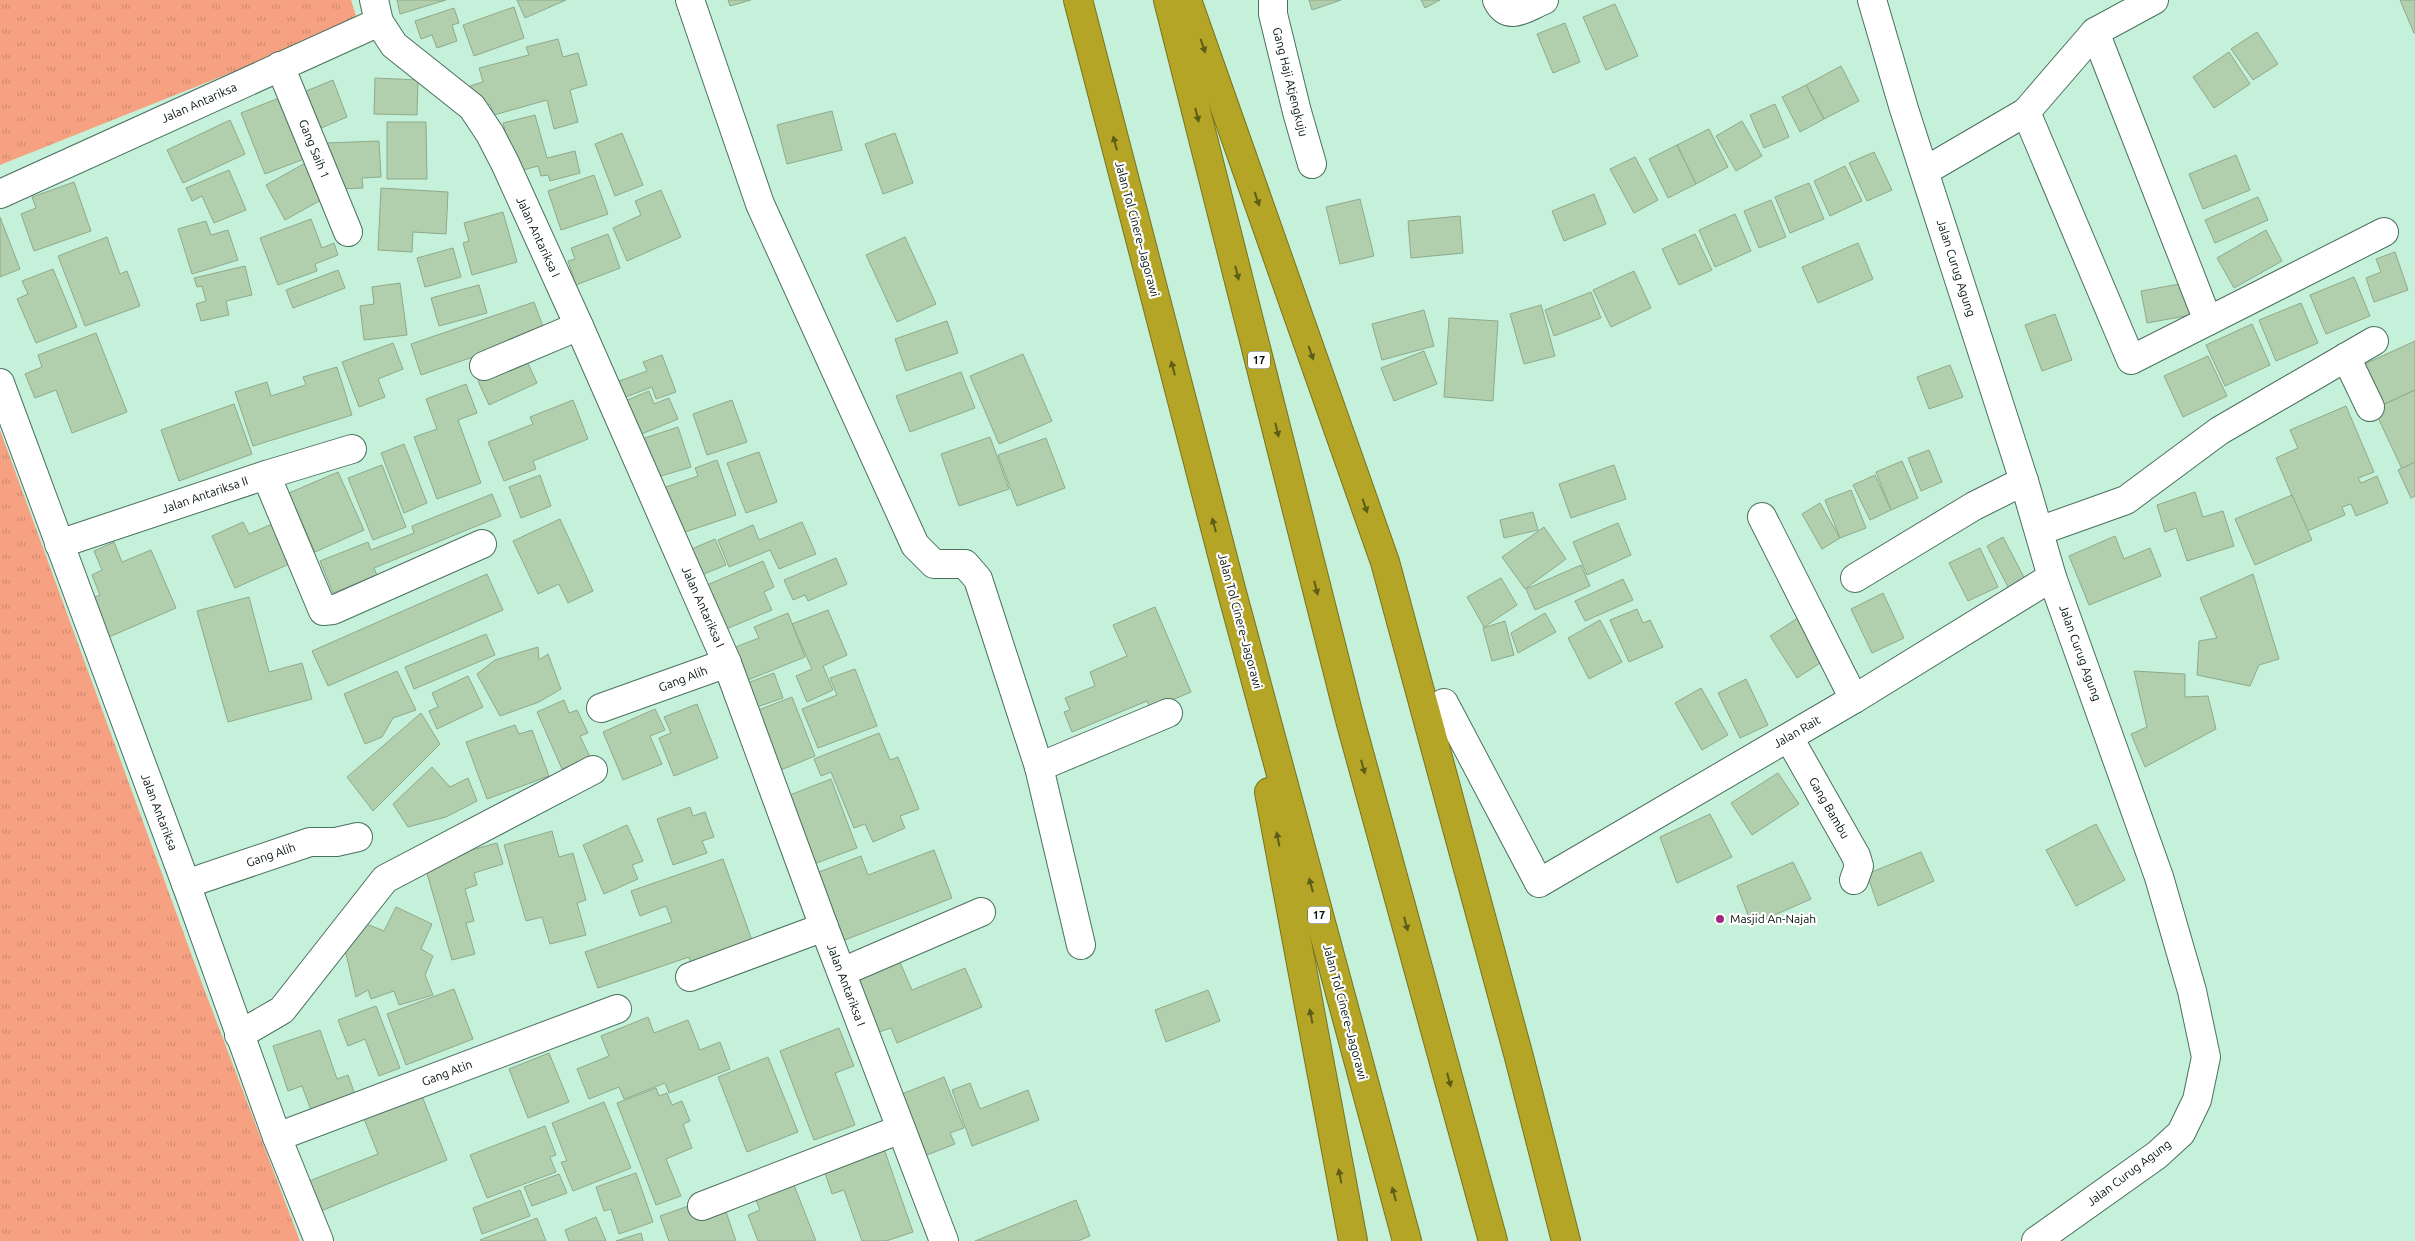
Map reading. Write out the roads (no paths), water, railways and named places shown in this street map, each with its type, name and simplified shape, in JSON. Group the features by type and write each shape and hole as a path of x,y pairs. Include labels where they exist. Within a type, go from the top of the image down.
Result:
{"highway":[{"name":"Jalan Tol Cinere–Jagorawi","path":"1078,0 1231,589 1407,1241"},
{"name":"17","path":"1168,0 1350,720 1493,1241"},
{"path":"1187,0 1385,562 1519,1057 1566,1241"},
{"path":"1231,589 1353,1241"},
{"path":"1519,1057 1586,1241"}],"street":[{"path":"690,0 760,204 915,544 934,564 965,564 978,579 1039,766 1080,945"},
{"name":"Gang Haji Atjengkuju","path":"1273,0 1273,14 1312,164"},
{"path":"1497,0 1501,9 1507,12 1515,12 1544,0"},
{"name":"Jalan Curug Agung","path":"1872,0 1904,109 2024,481 2052,577 2159,877 2192,991 2206,1057 2197,1100 2181,1133 2158,1155 2036,1241"},
{"path":"1925,171 2026,112 2095,32 2154,0"},
{"name":"Jalan Antariksa","path":"0,194 280,66 376,11"},
{"name":"Jalan Antariksa I","path":"376,11 394,45 472,107 490,134 579,326 727,663 824,927 944,1241"},
{"path":"2095,32 2208,321"},
{"name":"Gang Saih 1","path":"280,66 348,232"},
{"path":"2026,112 2131,360 2384,232"},
{"path":"484,366 579,326"},
{"path":"2039,531 2126,500 2219,431 2374,341"},
{"path":"2346,357 2370,408"},
{"name":"Jalan Antariksa","path":"0,383 58,544 186,884 239,1035 277,1137 319,1241"},
{"name":"Jalan Antariksa II","path":"58,544 266,475 352,449"},
{"path":"266,475 323,611 333,610 482,544"},
{"path":"1855,578 1974,506 2024,481"},
{"path":"1762,517 1854,699"},
{"name":"Jalan Rait","path":"1444,703 1539,883 1789,738 2052,577"},
{"name":"Gang Alih","path":"601,708 640,696 727,663"},
{"path":"1039,766 1168,713"},
{"name":"Gang Bambu","path":"1789,738 1856,856 1859,866 1854,880"},
{"path":"239,1035 282,1010 385,880 592,770"},
{"name":"Gang Alih","path":"186,884 310,842 336,842 358,838"},
{"path":"842,972 981,912"},
{"path":"690,977 824,927"},
{"name":"Gang Atin","path":"277,1137 617,1009"},
{"path":"702,1206 901,1129"}],"place":[{"name":"Masjid An-Najah","path":"1720,919"}]}
